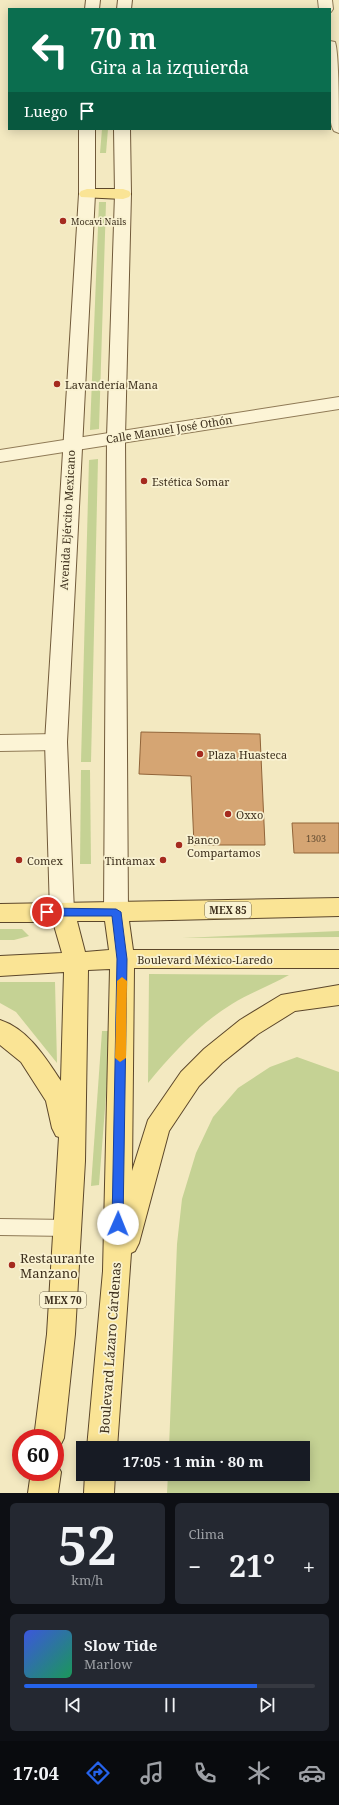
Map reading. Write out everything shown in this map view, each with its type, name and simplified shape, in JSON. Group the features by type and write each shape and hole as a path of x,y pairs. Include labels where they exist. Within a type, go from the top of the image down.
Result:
{"main road":[{"path":"331,48 335,61 339,128"},
{"name":"Avenida Ejército Mexicano","path":"62,912 56,742 71,446 87,194 87,130"},
{"path":"0,913 116,912 116,437 123,194 122,130"},
{"path":"87,194 123,194"},
{"name":"Calle Manuel José Othón","path":"0,456 339,403"},
{"path":"0,743 56,742"},
{"name":"MEX 85","path":"116,912 339,907"},
{"name":"MEX 70","path":"51,1429 61,1334 72,1161 76,961 62,912"},
{"name":"Boulevard Lázaro Cárdenas","path":"103,1441 117,1271 122,959 116,912"},
{"name":"Boulevard México-Laredo","path":"0,966 122,959 339,959"},
{"path":"117,1271 158,1128 190,1079 213,1056 250,1027 290,1002 339,995"},
{"path":"0,1030 30,1055 58,1098 72,1161"},
{"path":"43,1493 45,1481"},
{"path":"99,1493 100,1481"}],"lane":[{"path":"0,1227 68,1228"}],"green space":[{"path":"102,130 108,130 106,153 100,153"},
{"path":"99,202 106,202 99,429 90,430"},
{"path":"98,459 91,762 81,762 89,460"},
{"path":"81,770 90,770 91,864 80,864"},
{"path":"0,929 22,929 29,936 14,940 0,940"},
{"path":"339,931 339,937 182,938"},
{"path":"149,974 289,975 239,1000 208,1021 177,1050 148,1083"},
{"path":"0,982 55,982 57,1063 16,1012 0,1003"},
{"path":"102,1031 111,1031 99,1185 91,1186"},
{"path":"297,1057 339,1072 339,1493 167,1493 168,1481 310,1481 310,1441 169,1441 177,1244 182,1199 196,1153 213,1117 238,1088 270,1067"}],"building":[{"path":"141,732 260,734 265,845 194,845 191,776 139,774"},
{"path":"292,823 339,823 339,853 294,853"}],"slow traffic":[{"path":"120,1058 122,981"}],"place":[{"name":"Mocavi Nails","path":"63,221"},
{"name":"Lavandería Mana","path":"57,384"},
{"name":"Estética Somar","path":"144,481"},
{"name":"Plaza Huasteca","path":"200,754"},
{"name":"Oxxo","path":"228,814"},
{"name":"Banco Compartamos","path":"179,845"},
{"name":"Comex","path":"19,860"},
{"name":"Tintamax","path":"163,860"},
{"name":"Restaurante Manzano","path":"12,1265"}],"route":[{"path":"47,912 116,912 122,959 118,1224"}]}
